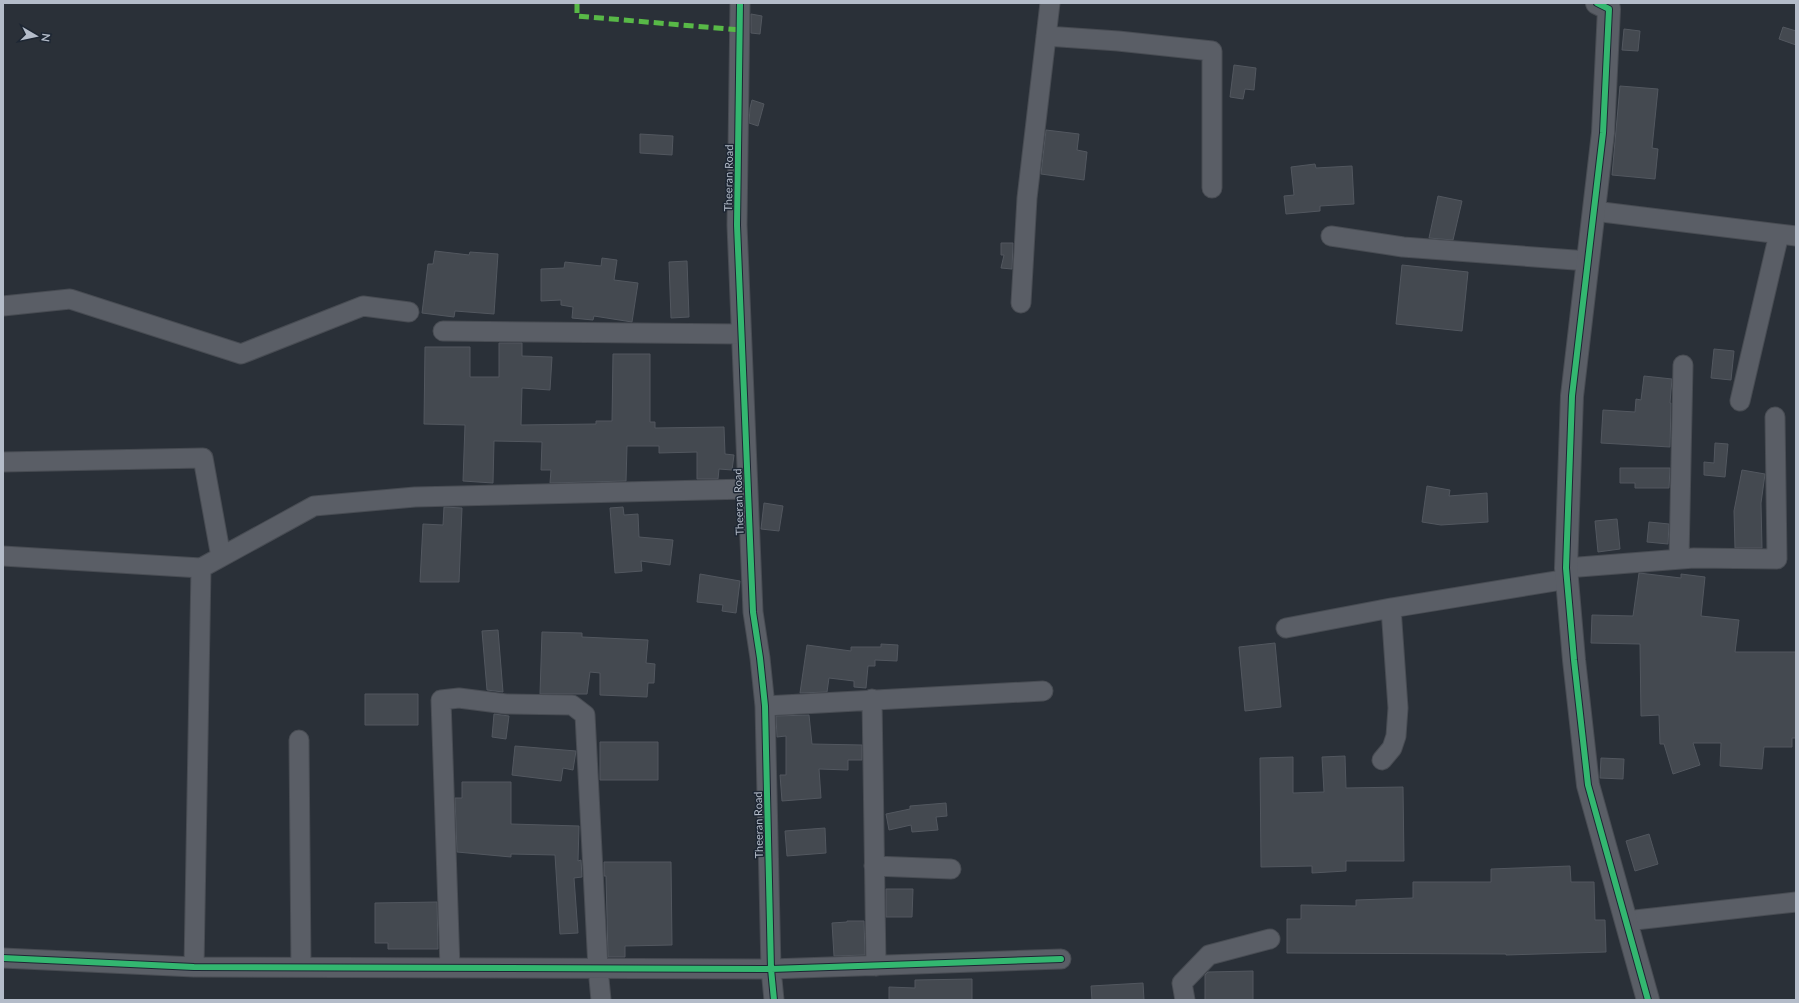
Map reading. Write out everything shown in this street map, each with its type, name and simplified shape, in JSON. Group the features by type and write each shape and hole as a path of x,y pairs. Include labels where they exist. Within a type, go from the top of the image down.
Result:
{"street":[{"name":"Theeran Road","path":"740,3 737,225 752,612 760,658 765,706 771,969 774,1000"},
{"path":"1021,303 1026,205 1050,3"},
{"path":"1597,3 1608,9 1603,133 1572,396 1567,574 1574,660 1588,785 1648,1000"},
{"path":"1046,36 1118,41 1212,51 1212,188"},
{"path":"1594,210 1787,235 1740,402"},
{"path":"1330,236 1403,247 1588,261"},
{"path":"3,306 70,299 241,354 363,306 409,312"},
{"path":"443,331 741,334"},
{"path":"1679,559 1683,365"},
{"path":"1286,628 1567,574 1679,559 1777,559 1775,417"},
{"path":"3,462 203,458 222,557"},
{"path":"3,556 202,568 314,506 415,497 748,489"},
{"path":"194,967 202,568"},
{"path":"1382,760 1392,748 1396,736 1398,708 1391,608"},
{"path":"765,706 872,699 1043,691"},
{"path":"450,968 441,700 459,698 506,704 572,705 584,715 598,968 602,1000"},
{"path":"872,699 876,966"},
{"path":"298,740 301,967"},
{"path":"874,866 951,869"},
{"path":"1626,921 1796,902"},
{"path":"1185,1000 1182,983 1209,955 1270,939"},
{"path":"3,958 194,967 771,969 1061,959"}],"building":[{"path":"751,14 762,16 760,34 751,33"},
{"path":"1783,27 1796,31 1796,45 1779,39"},
{"path":"1624,29 1640,31 1638,51 1622,50"},
{"path":"1234,65 1256,68 1254,90 1245,89 1243,99 1230,97"},
{"path":"1620,86 1658,89 1652,148 1658,149 1655,179 1612,175"},
{"path":"752,100 764,104 758,126 749,123"},
{"path":"1046,130 1079,134 1077,150 1087,152 1084,180 1041,174"},
{"path":"640,134 673,136 672,155 640,153"},
{"path":"1315,164 1316,168 1352,166 1354,204 1320,206 1320,211 1286,214 1284,196 1294,195 1291,167"},
{"path":"1438,196 1462,201 1453,240 1429,238"},
{"path":"1001,243 1013,243 1012,269 1001,268 1004,255 1001,255"},
{"path":"435,251 469,255 470,252 498,254 494,314 455,311 454,317 422,313 428,264 433,264"},
{"path":"602,258 617,260 614,280 638,283 632,322 594,316 593,320 572,318 573,307 561,305 561,300 541,301 541,269 564,268 565,262 601,266"},
{"path":"687,261 689,317 671,318 669,262"},
{"path":"1402,265 1468,272 1462,331 1396,324"},
{"path":"499,343 522,343 522,356 552,357 550,390 522,388 521,425 596,424 596,421 612,421 613,354 650,354 650,422 655,422 655,428 724,427 725,454 734,455 732,470 719,469 718,479 697,479 697,452 659,453 659,446 627,446 626,481 550,483 551,470 541,470 542,442 494,441 493,483 463,481 465,425 424,424 425,347 470,347 470,377 499,377"},
{"path":"1714,349 1734,351 1731,380 1711,378"},
{"path":"1644,376 1672,379 1670,403 1670,447 1601,443 1603,410 1635,412 1636,399 1641,400"},
{"path":"1715,443 1728,444 1725,477 1704,475 1704,462 1714,463"},
{"path":"1620,468 1670,468 1669,488 1635,488 1635,483 1620,483"},
{"path":"1742,470 1765,474 1761,503 1762,548 1735,548 1734,511"},
{"path":"1427,486 1450,490 1449,496 1487,493 1488,522 1441,525 1422,522"},
{"path":"764,503 783,506 779,531 761,529"},
{"path":"444,507 462,508 459,582 420,582 423,524 443,525"},
{"path":"623,507 624,515 638,514 639,537 673,540 670,565 641,561 642,571 615,573 610,508"},
{"path":"1617,519 1620,549 1598,552 1595,521"},
{"path":"1649,522 1669,524 1668,544 1647,542"},
{"path":"1639,573 1681,578 1681,574 1705,577 1701,616 1739,620 1735,652 1796,652 1796,738 1792,738 1792,747 1764,747 1762,769 1720,766 1721,743 1693,743 1700,765 1673,774 1664,744 1660,744 1659,715 1641,716 1640,644 1591,643 1592,615 1633,616"},
{"path":"700,574 740,581 736,613 722,611 723,605 697,602"},
{"path":"498,630 503,692 487,690 482,631"},
{"path":"542,632 582,633 582,637 648,640 646,663 655,664 654,683 648,683 647,697 600,695 600,673 590,672 587,694 540,694"},
{"path":"1275,643 1281,707 1245,711 1239,647"},
{"path":"881,644 898,645 897,661 875,660 875,666 868,666 866,688 854,687 854,681 829,678 827,692 800,693 807,645 851,651 851,647 881,647"},
{"path":"365,694 418,694 418,725 365,725"},
{"path":"494,714 509,716 506,739 492,737"},
{"path":"809,715 812,744 862,745 862,760 848,760 848,770 819,769 821,798 782,801 780,775 786,775 786,736 777,737 776,716"},
{"path":"600,742 658,742 658,780 600,780"},
{"path":"515,746 576,751 573,770 563,768 561,781 512,775"},
{"path":"1345,756 1346,788 1403,787 1404,861 1346,861 1346,871 1312,873 1312,866 1261,867 1260,758 1293,757 1293,793 1324,792 1322,757"},
{"path":"1601,758 1624,759 1623,779 1600,778"},
{"path":"462,782 511,782 511,824 579,826 578,861 581,860 582,877 574,878 578,933 560,934 555,855 511,854 511,857 457,852 455,798 462,798"},
{"path":"946,803 947,816 936,817 938,830 912,832 911,825 889,830 886,814 910,809 910,806"},
{"path":"825,828 826,853 787,856 785,831"},
{"path":"1649,834 1658,864 1635,871 1626,841"},
{"path":"604,862 671,862 672,945 625,946 625,957 608,957 606,876 604,876"},
{"path":"1570,866 1571,882 1594,882 1595,920 1605,920 1606,952 1506,955 1287,953 1287,919 1301,919 1301,905 1356,906 1356,900 1413,898 1413,882 1491,882 1491,869"},
{"path":"886,889 913,889 912,917 886,917"},
{"path":"437,902 438,949 388,949 388,943 375,943 375,903"},
{"path":"864,921 865,955 834,956 832,923"},
{"path":"1253,971 1253,1000 1205,1000 1205,975 1208,972"},
{"path":"972,979 972,1000 889,1000 889,987 915,988 915,980"},
{"path":"1143,983 1144,1000 1092,1000 1091,986"}],"marked path":[{"path":"577,3 577,16 740,30"}],"cycle path":[{"path":"740,3 737,225 753,612 765,706 771,969 774,1000"},
{"path":"1597,3 1609,9 1603,133 1572,396 1566,568 1574,660 1588,785 1648,1000"},
{"path":"3,958 194,967 771,969 1061,959"}]}
